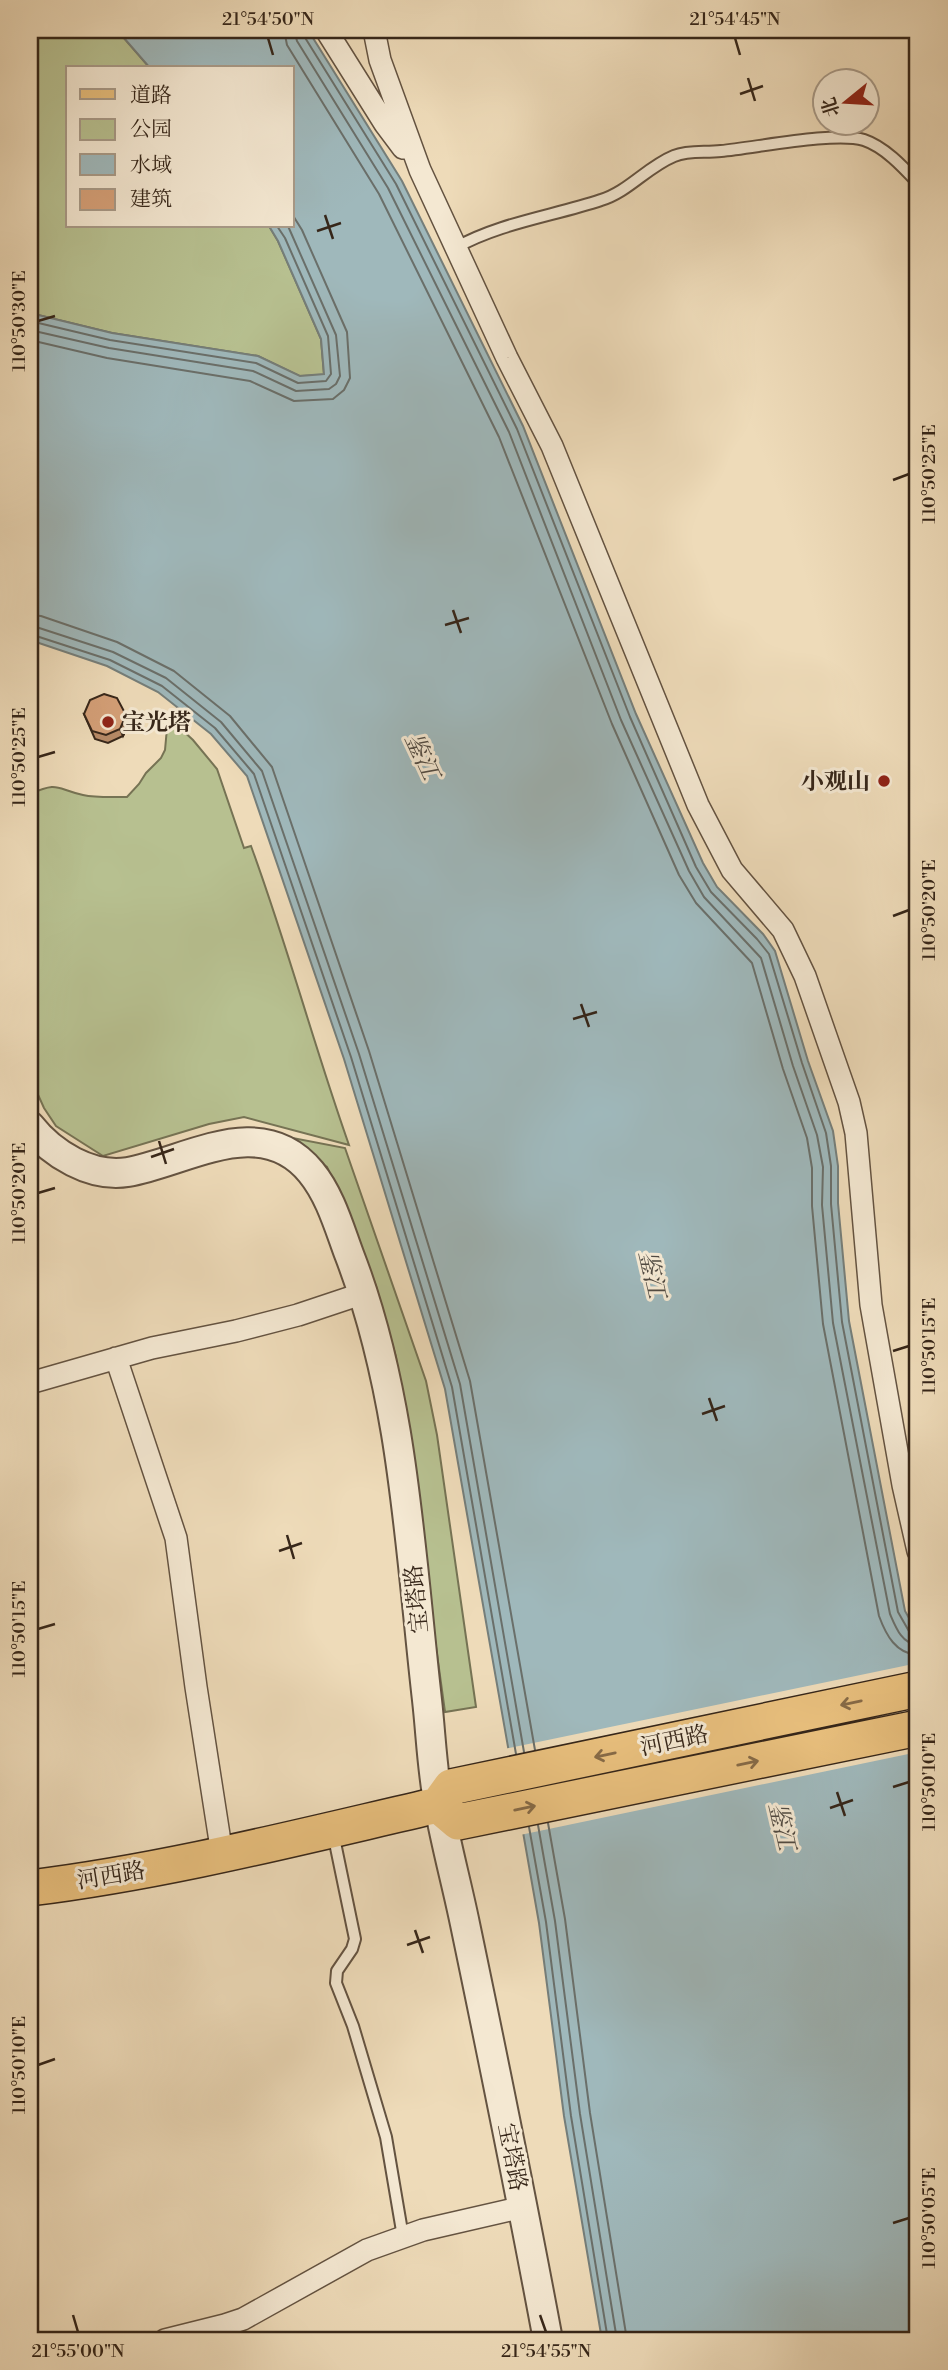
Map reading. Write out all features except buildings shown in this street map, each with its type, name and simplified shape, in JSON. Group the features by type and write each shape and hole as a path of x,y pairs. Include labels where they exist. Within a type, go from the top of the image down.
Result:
{"main road":[{"name":"河西路","path":"449,1805 918,1689"},
{"name":"河西路","path":"30,1888 101,1878 449,1805 918,1728"}],"street":[{"path":"326,30 385,124 420,170"},
{"path":"374,30 380,60 420,170 552,446 698,805 732,870 783,930 802,967 849,1102 854,1126 860,1163 871,1305 903,1485 918,1551"},
{"name":"宝塔路","path":"30,1126 43,1142 65,1158 94,1169 125,1173 219,1145 259,1140 284,1150 307,1166 320,1183 364,1293 386,1382 402,1471 458,1887 548,2340"},
{"path":"30,1383 116,1357 248,1328 364,1293"},
{"path":"116,1357 176,1538 222,1854"},
{"path":"165,2340 243,2319 367,2250 403,2237 523,2207"}],"lane":[{"path":"455,247 477,236 615,195 673,156 691,152 717,152 839,138 864,141 900,164 918,183"},
{"path":"332,1829 355,1940 337,1970 336,1983 354,2026 386,2137 403,2237"}],"green space":[{"path":"30,30 117,30 148,66 66,66 66,228 270,228 321,339 324,375 299,376 258,356 112,333 30,313"},
{"path":"168,717 193,740 217,769 244,848 251,846 349,1145 244,1117 209,1124 103,1156 56,1126 44,1108 30,1077 30,794 57,787 88,796 127,797 161,758 165,750"},
{"path":"277,1135 345,1148 426,1381 437,1435 476,1707 445,1712 396,1357 376,1286 327,1167"}],"water":[{"name":"鉴江","path":"117,30 308,30 402,181 523,426 636,714 703,863 717,887 763,934 775,951 808,1061 833,1131 849,1321 905,1611 918,1634 918,2340 602,2340 564,2116 539,1923 445,1389 344,1059 247,776 211,734 158,692 107,666 30,640 30,313 112,333 258,356 300,376 324,374 321,339 270,228 294,228 294,66 148,66"}],"pier":[{"path":"918,1663 918,1752 520,1835 504,1749"}],"place":[{"name":"宝光塔","path":"108,722"},
{"name":"小观山","path":"884,781"}]}
